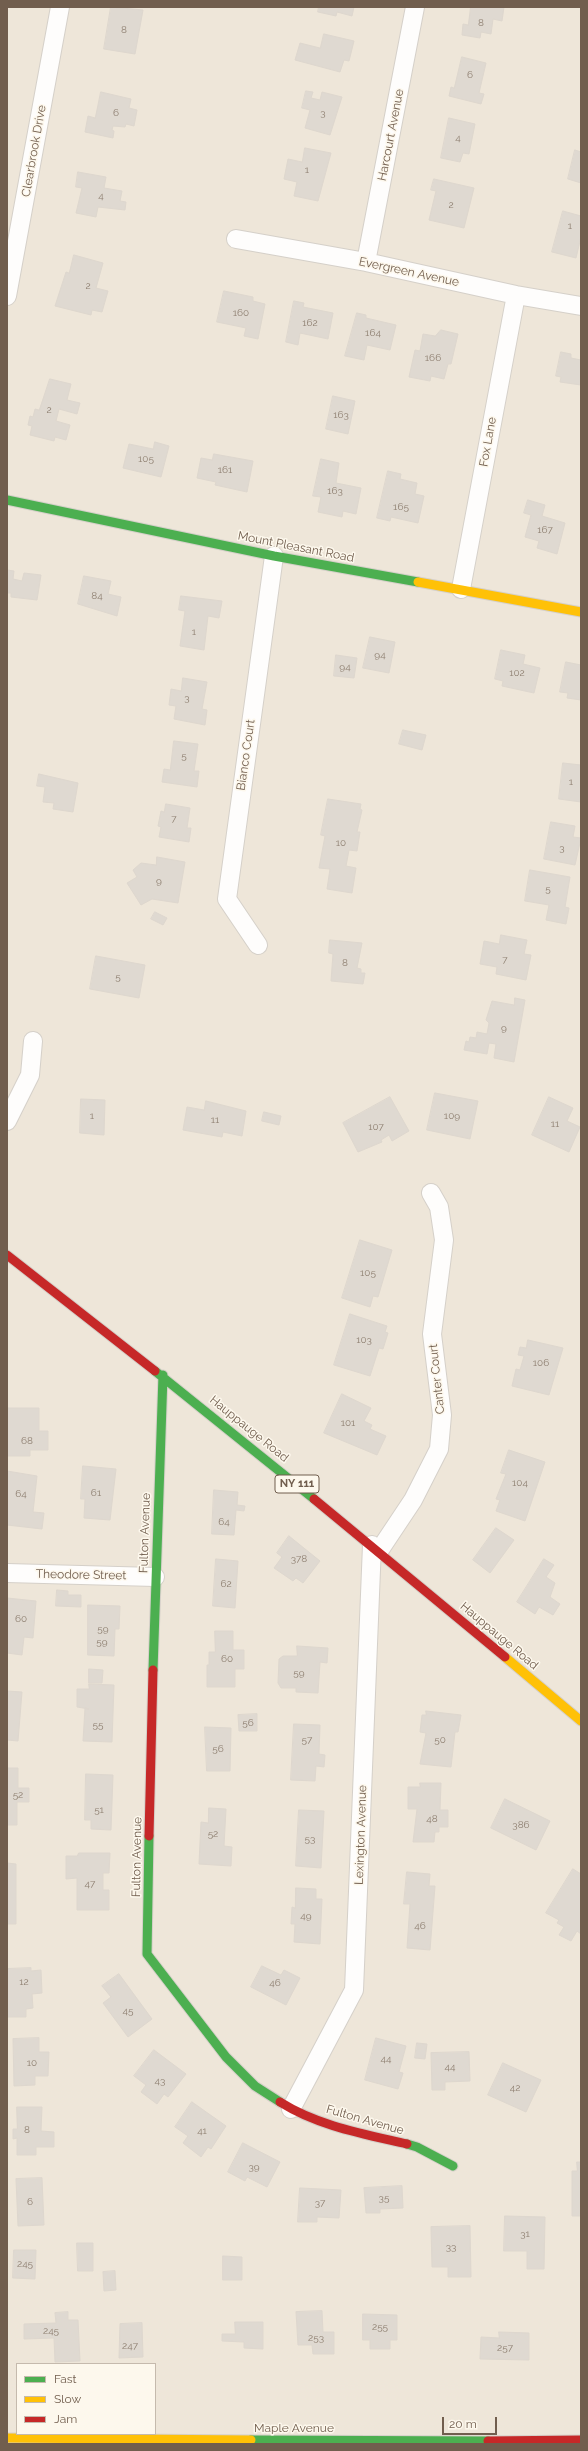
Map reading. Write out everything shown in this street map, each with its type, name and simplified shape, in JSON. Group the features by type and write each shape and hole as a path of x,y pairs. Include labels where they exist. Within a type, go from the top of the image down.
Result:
{"street":[{"name":"Clearbrook Drive","path":"7,296 60,7"},
{"name":"Harcourt Avenue","path":"366,262 415,7"},
{"name":"Evergreen Avenue","path":"236,239 366,262 516,295 581,306"},
{"name":"Fox Lane","path":"461,590 516,295"},
{"name":"Mount Pleasant Road","path":"7,500 274,556 581,612"},
{"name":"Bianco Court","path":"258,945 227,899 274,556"},
{"path":"7,1121 30,1075 33,1041"},
{"name":"Canter Court","path":"375,1548 413,1500 439,1449 442,1415 432,1334 444,1240 439,1207 431,1193"},
{"name":"Hauppauge Road","path":"7,1255 163,1375 375,1548 581,1721"},
{"name":"Fulton Avenue","path":"163,1375 155,1577 147,1954 226,2057 256,2086 291,2109 334,2126 417,2147 452,2166"},
{"name":"Lexington Avenue","path":"291,2109 354,1990 375,1548"},
{"name":"Theodore Street","path":"7,1574 155,1577"},
{"name":"Maple Avenue","path":"7,2438 430,2441 581,2440"}],"shaded area":[{"path":"7,7 581,7 581,2444 7,2444"}],"building":[{"path":"111,7 143,10 135,54 104,49"},
{"path":"319,7 354,7 352,16 337,12 336,16 318,12"},
{"path":"471,7 504,7 502,21 493,19 491,34 481,32 480,38 462,35 463,24 468,25"},
{"path":"324,34 354,41 349,61 344,60 340,72 295,60 300,43 320,48"},
{"path":"462,57 486,63 479,93 484,94 481,104 449,96 451,87 454,88"},
{"path":"306,91 313,92 311,98 320,100 322,92 342,97 330,135 305,128 310,110 302,108"},
{"path":"101,92 131,99 129,108 137,110 134,126 126,124 125,127 113,126 113,138 85,132 88,116 95,118"},
{"path":"449,118 475,124 469,154 463,153 460,162 441,158"},
{"path":"305,148 331,153 318,201 294,196 297,182 284,179 288,159 302,162"},
{"path":"575,150 581,152 581,183 568,179"},
{"path":"78,172 106,177 104,188 122,191 120,201 126,202 125,210 98,207 96,217 76,213 82,188 76,187"},
{"path":"434,179 474,188 464,228 429,220 436,191 431,190"},
{"path":"563,211 581,216 581,237 576,258 552,252"},
{"path":"74,255 103,263 96,288 108,291 102,312 92,310 91,315 55,306 66,272 69,273"},
{"path":"224,291 253,297 253,301 265,304 258,339 244,336 246,328 217,322"},
{"path":"294,301 304,303 303,307 333,313 328,339 300,333 298,345 286,342"},
{"path":"357,313 366,315 366,318 396,325 390,350 367,345 364,360 345,356"},
{"path":"441,330 458,334 451,364 448,364 444,379 431,376 430,381 409,377 415,350 420,351 423,334 435,336"},
{"path":"561,352 571,354 571,358 581,360 581,385 560,382 561,377 556,376"},
{"path":"50,379 71,384 67,400 80,403 77,414 59,409 56,421 70,425 66,440 55,437 54,441 30,435 32,426 28,425 30,416 33,417 35,409 39,410"},
{"path":"333,396 355,401 348,434 326,429"},
{"path":"155,442 169,446 161,477 123,468 129,444 153,449"},
{"path":"214,454 253,461 247,492 215,485 216,482 197,478 201,458 212,460"},
{"path":"321,459 339,463 336,483 361,488 356,514 343,511 342,517 318,512 321,497 313,496"},
{"path":"388,471 401,474 400,479 417,483 415,494 424,496 418,523 391,517 390,521 377,518"},
{"path":"528,500 545,505 542,516 565,523 557,554 537,548 539,541 525,537 531,515 524,513"},
{"path":"7,570 14,571 13,579 22,581 24,573 41,575 37,600 11,597 11,593 7,593"},
{"path":"84,576 111,581 108,594 121,597 117,616 78,604"},
{"path":"181,596 222,601 219,618 208,616 204,650 180,646 185,611 179,610"},
{"path":"370,637 395,642 389,673 363,668"},
{"path":"501,650 525,655 523,664 540,668 534,693 502,686 503,681 495,679"},
{"path":"336,655 357,658 354,678 334,676"},
{"path":"566,662 581,665 581,700 567,698 568,693 560,692"},
{"path":"183,678 207,682 202,709 207,710 205,725 174,719 176,706 169,705 171,689 181,691"},
{"path":"403,730 426,735 422,750 399,744"},
{"path":"174,741 198,744 194,771 199,771 197,787 162,782 164,769 170,770"},
{"path":"563,763 581,765 581,802 559,799"},
{"path":"39,774 78,783 73,812 53,809 54,803 43,802 45,787 37,786"},
{"path":"328,799 361,804 360,809 362,810 357,832 360,832 357,851 349,850 346,866 356,868 352,893 327,889 330,869 319,868 325,836 321,835"},
{"path":"166,804 190,808 187,828 191,828 189,842 159,837 161,827 158,826 161,811 164,812"},
{"path":"551,822 575,826 573,837 581,838 575,865 544,859"},
{"path":"157,857 185,862 178,903 152,899 141,905 127,883 137,877 133,870 141,863 156,865"},
{"path":"530,870 570,877 565,907 569,908 566,924 546,920 549,905 525,901"},
{"path":"155,912 167,918 163,925 151,919"},
{"path":"501,935 527,940 524,954 531,955 526,980 496,974 497,967 480,964 484,941 499,944"},
{"path":"330,940 362,943 357,968 361,969 361,973 365,973 363,984 331,981 333,954 329,953"},
{"path":"96,956 145,965 139,998 90,989"},
{"path":"515,998 525,1000 514,1062 494,1058 496,1044 489,1043 487,1054 464,1050 466,1041 469,1042 470,1037 476,1038 477,1032 487,1034 489,1023 486,1020 492,1001 514,1005"},
{"path":"435,1093 478,1101 470,1139 427,1130"},
{"path":"390,1097 409,1131 392,1141 389,1135 381,1140 382,1142 358,1152 343,1123"},
{"path":"549,1097 573,1108 567,1121 580,1127 569,1152 532,1135"},
{"path":"81,1099 105,1100 104,1135 80,1133"},
{"path":"206,1101 246,1111 242,1136 223,1132 222,1137 183,1130 187,1107 204,1110"},
{"path":"264,1112 281,1116 279,1125 262,1121"},
{"path":"360,1240 392,1250 378,1297 373,1296 370,1307 342,1298"},
{"path":"350,1314 387,1326 385,1332 388,1333 383,1349 379,1348 370,1376 334,1365"},
{"path":"528,1340 563,1348 549,1395 512,1386 516,1369 520,1370 524,1356 518,1355 520,1347 526,1348"},
{"path":"342,1394 371,1408 364,1421 372,1425 370,1429 386,1436 377,1455 324,1433"},
{"path":"7,1408 39,1408 39,1431 48,1431 48,1450 30,1450 30,1456 7,1456"},
{"path":"509,1450 545,1462 525,1521 496,1511 500,1500 496,1499 506,1474 501,1473"},
{"path":"83,1466 116,1469 110,1520 84,1518 85,1499 81,1499"},
{"path":"7,1471 37,1476 33,1512 44,1513 42,1529 7,1525"},
{"path":"214,1490 238,1492 237,1505 245,1506 244,1511 236,1510 234,1535 212,1534"},
{"path":"496,1528 514,1540 490,1573 473,1560"},
{"path":"289,1536 320,1561 303,1583 296,1578 293,1581 274,1568 282,1557 277,1553"},
{"path":"216,1559 238,1561 235,1608 213,1606"},
{"path":"544,1559 554,1565 546,1577 555,1583 550,1597 560,1604 553,1615 539,1607 535,1614 517,1602"},
{"path":"57,1590 68,1591 68,1595 81,1595 81,1607 56,1606"},
{"path":"7,1598 36,1601 33,1638 24,1637 22,1655 7,1653"},
{"path":"88,1605 120,1606 119,1629 115,1629 114,1656 88,1655"},
{"path":"215,1631 233,1631 233,1650 244,1650 244,1669 235,1669 235,1687 207,1687 207,1665 209,1665 209,1652 215,1652"},
{"path":"297,1646 328,1648 327,1663 320,1662 318,1693 296,1692 296,1688 281,1688 278,1683 279,1659 283,1656 297,1656"},
{"path":"89,1669 103,1670 102,1683 89,1683"},
{"path":"89,1684 114,1685 112,1742 83,1741 85,1708 77,1707 77,1689 89,1689"},
{"path":"7,1691 22,1692 18,1741 7,1740"},
{"path":"426,1711 461,1715 458,1732 455,1732 451,1767 420,1764 426,1733 420,1732 422,1715 426,1715"},
{"path":"257,1714 257,1731 239,1731 238,1715"},
{"path":"294,1724 320,1725 319,1754 325,1755 324,1767 316,1766 315,1781 291,1780"},
{"path":"205,1727 231,1728 230,1771 207,1771"},
{"path":"7,1768 18,1768 18,1788 29,1788 29,1802 17,1802 17,1825 7,1825"},
{"path":"86,1774 113,1775 111,1830 91,1829 91,1820 85,1820"},
{"path":"420,1783 441,1783 440,1810 448,1810 448,1827 439,1827 439,1832 435,1832 434,1842 413,1842 417,1809 408,1809 408,1787 420,1787"},
{"path":"505,1799 550,1821 536,1850 491,1828"},
{"path":"209,1808 226,1809 224,1846 232,1847 231,1866 199,1864 201,1822 208,1823"},
{"path":"299,1810 324,1811 321,1868 296,1866"},
{"path":"79,1853 110,1853 109,1873 103,1873 103,1890 109,1890 109,1910 77,1910 77,1878 66,1879 66,1856 77,1856"},
{"path":"7,1863 16,1864 16,1924 7,1924"},
{"path":"573,1869 581,1874 581,1934 577,1931 571,1941 559,1935 564,1927 557,1923 559,1920 546,1913"},
{"path":"407,1872 430,1874 429,1886 435,1886 430,1950 407,1948 410,1904 404,1904"},
{"path":"296,1888 316,1889 316,1899 322,1899 320,1944 294,1942 295,1924 291,1924 292,1907 295,1908"},
{"path":"262,1966 281,1975 284,1970 300,1978 286,2005 251,1987"},
{"path":"31,1968 31,1971 41,1970 42,1993 32,1994 33,2008 26,2009 26,2017 7,2017 7,1969"},
{"path":"119,1974 152,2019 128,2037 103,2003 111,1997 102,1986"},
{"path":"39,2038 39,2052 49,2052 48,2076 35,2076 35,2085 14,2086 13,2039"},
{"path":"376,2038 406,2046 399,2072 403,2073 398,2089 365,2080"},
{"path":"417,2043 427,2044 425,2059 415,2058"},
{"path":"154,2050 186,2074 168,2097 164,2094 157,2104 141,2092 146,2085 134,2076"},
{"path":"469,2052 470,2081 445,2082 445,2090 432,2090 431,2053"},
{"path":"503,2063 541,2080 526,2112 488,2095"},
{"path":"192,2102 226,2126 211,2149 208,2147 201,2157 183,2143 188,2136 175,2127"},
{"path":"17,2107 42,2107 41,2131 54,2132 54,2147 36,2147 36,2155 17,2155 17,2138 13,2139 13,2129 17,2129"},
{"path":"243,2143 280,2162 267,2187 247,2177 245,2181 228,2172"},
{"path":"577,2162 581,2162 581,2216 572,2216 572,2171 577,2171"},
{"path":"42,2178 44,2225 18,2226 16,2179"},
{"path":"402,2186 403,2208 380,2209 380,2213 366,2213 364,2188"},
{"path":"300,2188 341,2190 339,2218 317,2217 317,2222 298,2222"},
{"path":"505,2216 545,2217 544,2269 527,2269 527,2251 504,2251"},
{"path":"470,2226 471,2277 448,2277 448,2267 432,2267 431,2227"},
{"path":"77,2243 93,2243 93,2271 78,2271"},
{"path":"14,2250 36,2250 35,2279 13,2278"},
{"path":"223,2256 242,2257 242,2280 223,2280"},
{"path":"115,2271 116,2290 104,2291 103,2272"},
{"path":"322,2311 323,2332 334,2332 334,2354 313,2354 312,2345 298,2345 296,2312"},
{"path":"68,2312 68,2320 78,2320 80,2361 55,2362 54,2338 24,2339 24,2324 56,2323 55,2313"},
{"path":"363,2314 397,2315 397,2340 390,2340 390,2349 370,2349 370,2340 363,2340"},
{"path":"235,2322 263,2322 263,2349 244,2348 244,2342 222,2341 222,2334 235,2334"},
{"path":"142,2323 143,2357 119,2358 120,2324"},
{"path":"499,2332 529,2333 529,2360 480,2359 481,2337 499,2338"}],"traffic: fast":[{"path":"7,500 274,556 418,582"},
{"path":"155,1371 314,1499"},
{"path":"153,1670 163,1375"},
{"path":"149,1836 147,1954 226,2057 255,2086 280,2102"},
{"path":"407,2144 417,2147 453,2166"},
{"path":"251,2440 488,2441"}],"traffic: slow":[{"path":"418,582 581,612"},
{"path":"505,1657 581,1721"},
{"path":"7,2438 251,2440"}],"traffic: jam":[{"path":"7,1255 155,1371"},
{"path":"314,1499 505,1657"},
{"path":"149,1836 153,1670"},
{"path":"280,2102 326,2123 358,2133 407,2144"},
{"path":"488,2441 581,2440"}]}
